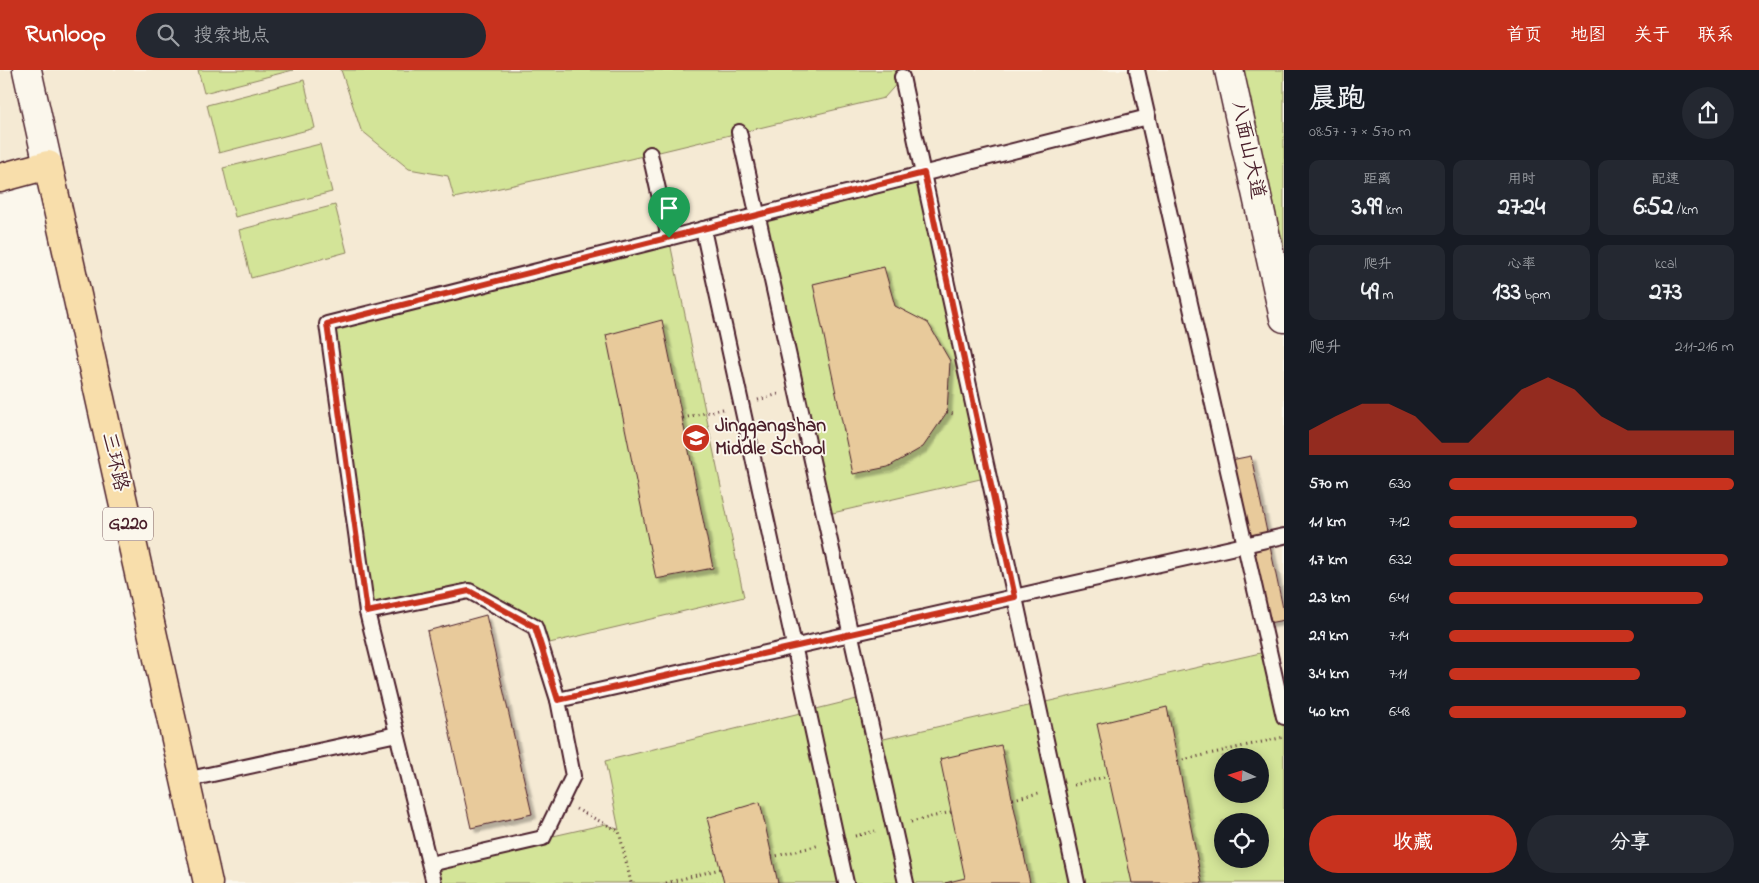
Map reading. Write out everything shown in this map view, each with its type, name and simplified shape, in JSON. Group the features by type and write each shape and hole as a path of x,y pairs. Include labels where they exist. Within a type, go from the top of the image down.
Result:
{"highway":[{"path":"0,178 48,165"},
{"name":"三环路","path":"48,165 208,883"}],"main road":[{"name":"三环路","path":"27,70 48,165"},
{"name":"八面山大道","path":"1229,70 1284,318"}],"lane":[{"path":"1137,70 1284,717"},
{"path":"902,77 1077,883"},
{"path":"434,883 367,612 327,324 1148,117"},
{"path":"740,132 757,216 906,883"},
{"path":"650,154 669,238"},
{"path":"703,229 846,883"},
{"path":"558,700 1284,536"},
{"path":"367,612 469,591 535,627 558,700 573,776 543,838 430,864"},
{"path":"185,780 397,734"}],"path":[{"path":"1178,762 1284,737"},
{"path":"561,801 619,831 631,883"},
{"path":"772,858 951,812"},
{"path":"666,883 720,869"}],"shaded area":[{"name":"Jinggangshan Middle School","path":"0,70 1244,70 1284,241 1284,883 208,883 48,166 0,178"}],"green space":[{"path":"198,70 293,70 204,93"},
{"path":"341,70 909,70 884,98 601,166 454,198 448,176 409,169 361,130"},
{"path":"1229,70 1284,70 1284,318"},
{"path":"304,80 315,128 219,153 207,105"},
{"path":"320,144 332,192 235,217 223,168"},
{"path":"923,173 989,477 824,515 757,216"},
{"path":"335,205 347,252 251,278 239,230"},
{"path":"669,238 744,597 541,645 535,627 469,591 367,612 327,324"},
{"path":"1269,651 1284,717 1284,883 434,883 430,864 606,824 619,830 605,761 865,697 875,741"}],"building":[{"path":"884,267 895,306 928,323 950,361 947,412 923,447 888,467 853,474 813,284"},
{"path":"662,320 713,568 656,579 606,335"},
{"path":"1251,456 1284,613 1284,620 1263,624 1226,461"},
{"path":"486,615 532,814 471,828 427,631"},
{"path":"1167,707 1202,883 1132,883 1097,724"},
{"path":"1001,745 1030,883 945,883 965,878 940,759"},
{"path":"760,802 778,883 724,883 707,818"}],"place":[{"name":"Jinggangshan Middle School","path":"696,438"}],"route":[{"path":"924,173 1015,597 558,700 535,627 469,591 367,612 327,324 669,238 924,173"}]}
